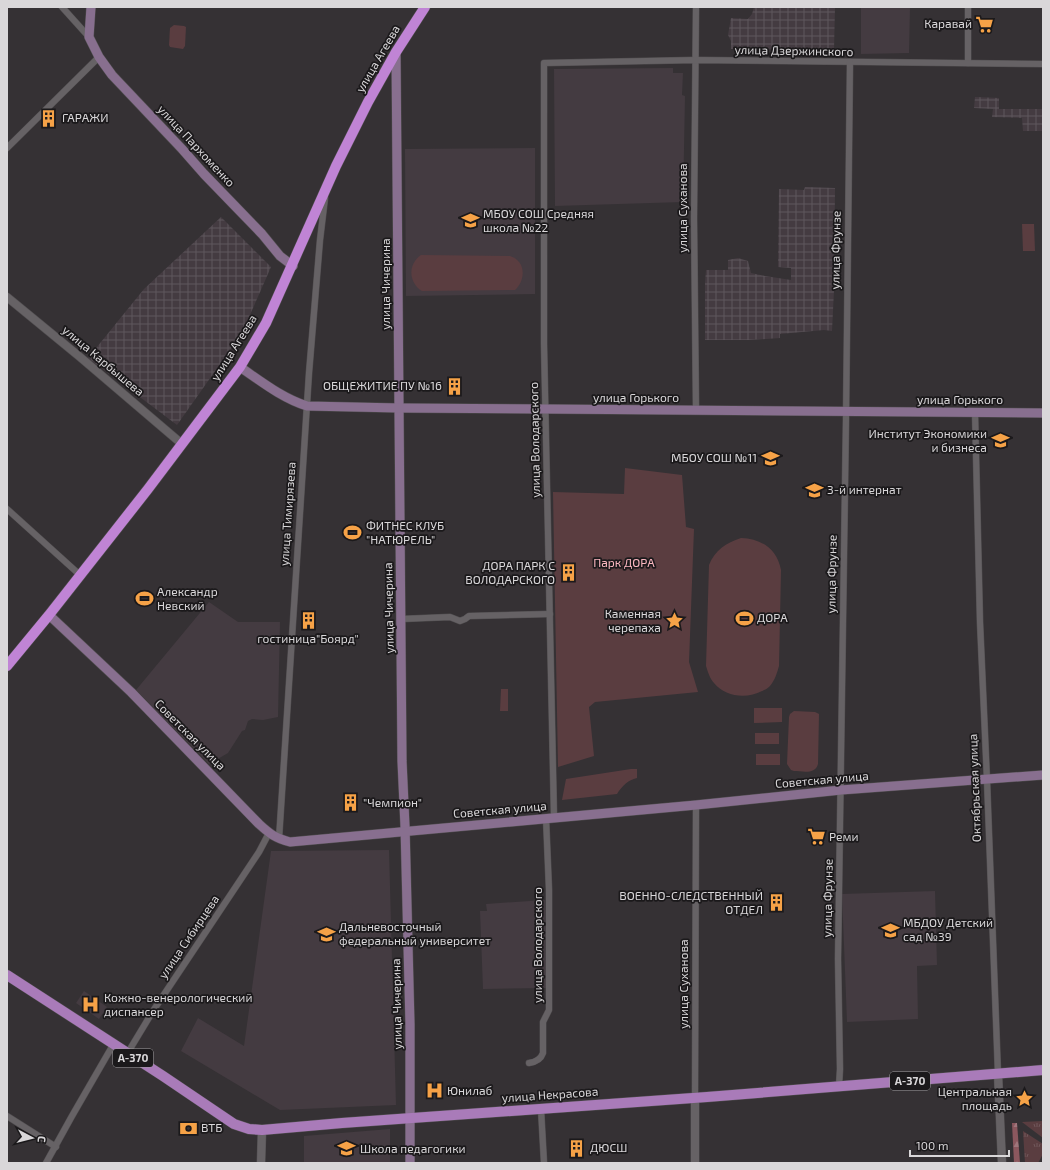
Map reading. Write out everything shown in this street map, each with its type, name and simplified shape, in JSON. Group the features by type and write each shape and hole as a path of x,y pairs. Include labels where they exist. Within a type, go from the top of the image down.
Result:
{"highway":[{"name":"улица Агеева","path":"7,666 49,616 148,489 240,367 266,323 293,266 336,166 368,102 396,52 425,7"}],"main road":[{"path":"89,37 91,7"},
{"name":"улица Пархоменко","path":"89,37 99,57 112,75 262,234 280,256 293,266"},
{"name":"улица Чичерина","path":"396,52 402,762 406,831 410,1024 410,1163"},
{"name":"улица Горького","path":"240,367 274,391 296,403 307,406 1043,413"},
{"name":"Советская улица","path":"49,616 131,692 269,833 279,839 290,842 696,805 841,790 1043,775"},
{"name":"улица Некрасова","path":"7,975 234,1124 249,1129 262,1130 695,1098 1043,1070"}],"street":[{"path":"62,7 89,37"},
{"name":"улица Суханова","path":"696,7 694,226 696,410"},
{"path":"968,7 968,63"},
{"path":"7,148 99,57"},
{"name":"улица Дзержинского","path":"544,63 696,60 1043,64"},
{"name":"улица Фрунзе","path":"839,1086 838,959 850,62"},
{"name":"улица Володарского","path":"529,1063 542,1057 543,1022 549,1010 550,614 544,344 544,63"},
{"name":"улица Тимирязева","path":"279,839 307,406 320,240 326,190"},
{"name":"улица Карбышева","path":"7,297 101,374 182,444"},
{"name":"Октябрьская улица","path":"975,412 980,622 1002,1163"},
{"path":"7,510 80,575"},
{"path":"401,619 450,617 460,621 469,616 550,614"},
{"name":"улица Суханова","path":"695,1163 696,805"},
{"name":"улица Сибирцева","path":"127,1054 153,1011 259,852 269,833"},
{"path":"46,1163 113,1045"},
{"path":"541,1109 544,1163"},
{"path":"7,1116 56,1147"},
{"path":"261,1163 262,1130"}],"shaded area":[{"path":"754,7 835,7 834,50 731,49 731,41 728,35 731,18 748,19 752,14"},
{"path":"861,7 910,7 909,53 861,54"},
{"path":"673,68 673,73 683,73 682,95 685,96 683,202 555,206 554,69"},
{"path":"975,97 999,98 999,109 1043,109 1043,131 1023,131 1022,118 992,117 993,109 974,108"},
{"name":"МБОУ СОШ Средняя школа №22","path":"535,148 535,294 406,296 405,149"},
{"path":"805,187 835,188 832,331 824,330 780,334 780,338 705,340 706,270 728,270 728,260 738,258 748,261 751,273 791,280 791,268 778,267 779,189 804,190"},
{"path":"221,217 271,267 242,333 177,425 88,358 144,289"},
{"path":"209,602 238,622 280,622 278,717 263,720 252,719 248,721 245,730 242,731 228,753 209,764 136,690"},
{"name":"Дальневосточный федеральный университет","path":"389,850 396,1105 280,1110 181,1051 198,1018 244,1046 271,851"},
{"name":"МБДОУ Детский сад №39","path":"935,891 937,965 917,966 918,1019 847,1022 842,894"},
{"path":"545,900 546,988 483,989 480,911 487,911 486,904"},
{"name":"Кожно-венерологический диспансер","path":"84,991 107,1007 99,1019 76,1003"},
{"name":"Школа педагогики","path":"390,1129 390,1163 304,1163 304,1136"}],"green space":[{"path":"174,25 186,27 185,46 183,49 170,47 169,45 170,28"},
{"path":"1022,224 1034,224 1035,251 1023,251"},
{"path":"421,255 510,256 515,258 522,266 523,271 521,281 515,290 422,291 414,283 411,274 413,264"},
{"name":"Парк ДОРА","path":"625,468 682,475 686,527 694,529 689,662 698,692 595,702 589,707 594,756 558,767 553,492 624,494"},
{"name":"ДОРА","path":"741,538 756,540 767,546 776,556 781,570 779,666 776,676 770,686 764,690 756,694 743,696 730,694 719,688 711,680 706,666 709,565 714,555 718,551 731,542"},
{"path":"501,689 508,689 508,711 500,711"},
{"path":"754,708 782,708 782,722 754,723"},
{"path":"794,711 815,712 819,714 818,764 814,770 811,771 794,771 791,770 787,764 789,717"},
{"path":"755,733 779,733 779,744 755,744"},
{"path":"756,754 780,754 780,765 756,765"},
{"path":"637,769 637,778 631,780 621,788 617,794 562,800 566,779"},
{"path":"1043,1121 1043,1138 1022,1122"},
{"path":"1012,1123 1017,1123 1020,1163 1014,1163"},
{"path":"1023,1131 1043,1144 1043,1154 1038,1163 1025,1163"}],"place":[{"name":"Каравай","path":"985,24"},
{"name":"ГАРАЖИ","path":"49,118"},
{"name":"МБОУ СОШ Средняя школа №22","path":"470,221"},
{"name":"ОБЩЕЖИТИЕ ПУ №16","path":"455,386"},
{"name":"Институт Экономики и бизнеса","path":"1000,441"},
{"name":"МБОУ СОШ №11","path":"770,458"},
{"name":"3-й интернат","path":"814,490"},
{"name":"ФИТНЕС КЛУБ \"НАТЮРЕЛЬ\"","path":"353,533"},
{"name":"ДОРА ПАРК С ВОЛОДАРСКОГО","path":"568,573"},
{"name":"Александр Невский","path":"144,599"},
{"name":"ДОРА","path":"744,618"},
{"name":"гостиница\"Боярд\"","path":"308,620"},
{"name":"Каменная черепаха","path":"674,621"},
{"name":"\"Чемпион\"","path":"350,803"},
{"name":"Реми","path":"816,837"},
{"name":"ВОЕННО-СЛЕДСТВЕННЫЙ ОТДЕЛ","path":"776,903"},
{"name":"МБДОУ Детский сад №39","path":"890,930"},
{"name":"Дальневосточный федеральный университет","path":"326,934"},
{"name":"Кожно-венерологический диспансер","path":"91,1005"},
{"name":"Юнилаб","path":"434,1091"},
{"name":"Центральная площадь","path":"1025,1099"},
{"name":"ВТБ","path":"188,1128"},
{"name":"ДЮСШ","path":"577,1148"},
{"name":"Школа педагогики","path":"347,1149"}]}
